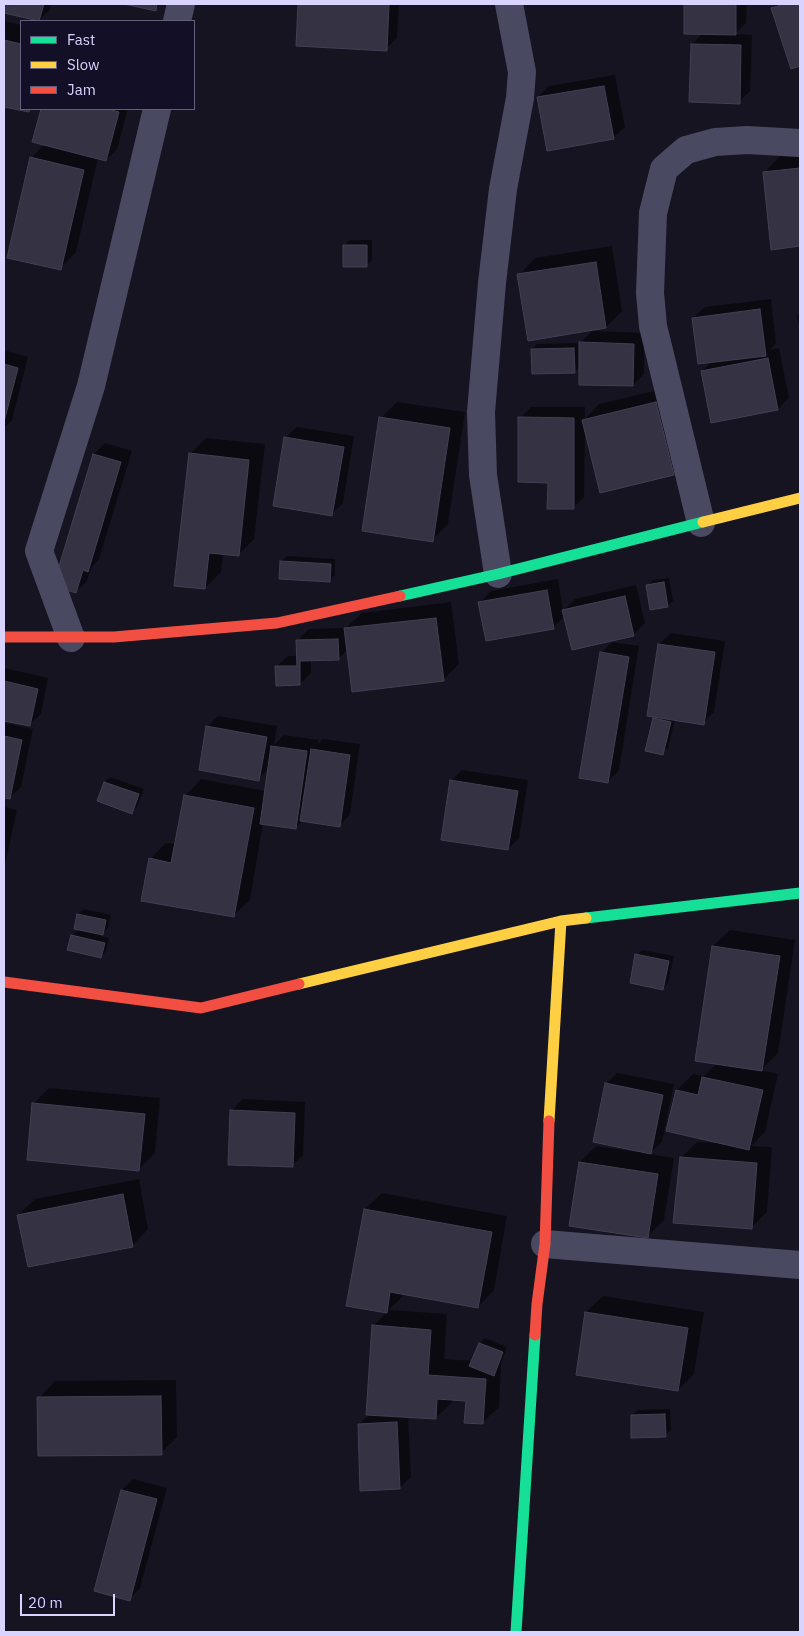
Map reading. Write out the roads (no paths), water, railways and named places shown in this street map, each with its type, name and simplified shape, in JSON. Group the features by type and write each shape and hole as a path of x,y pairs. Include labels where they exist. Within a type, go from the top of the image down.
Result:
{"street":[{"path":"177,20 182,4"},
{"path":"498,574 483,475 481,412 492,283 503,188 520,98 522,72 509,4"},
{"path":"71,638 39,551 91,386 157,110"},
{"path":"701,523 653,326 650,293 653,213 664,168 686,150 715,142 748,140 800,143"},
{"path":"4,637 114,637 277,623 498,574 800,498"},
{"path":"4,982 201,1008 561,921 800,893"},
{"path":"516,1632 537,1304 545,1244 550,1099 561,921"},
{"path":"545,1244 800,1265"}]}
